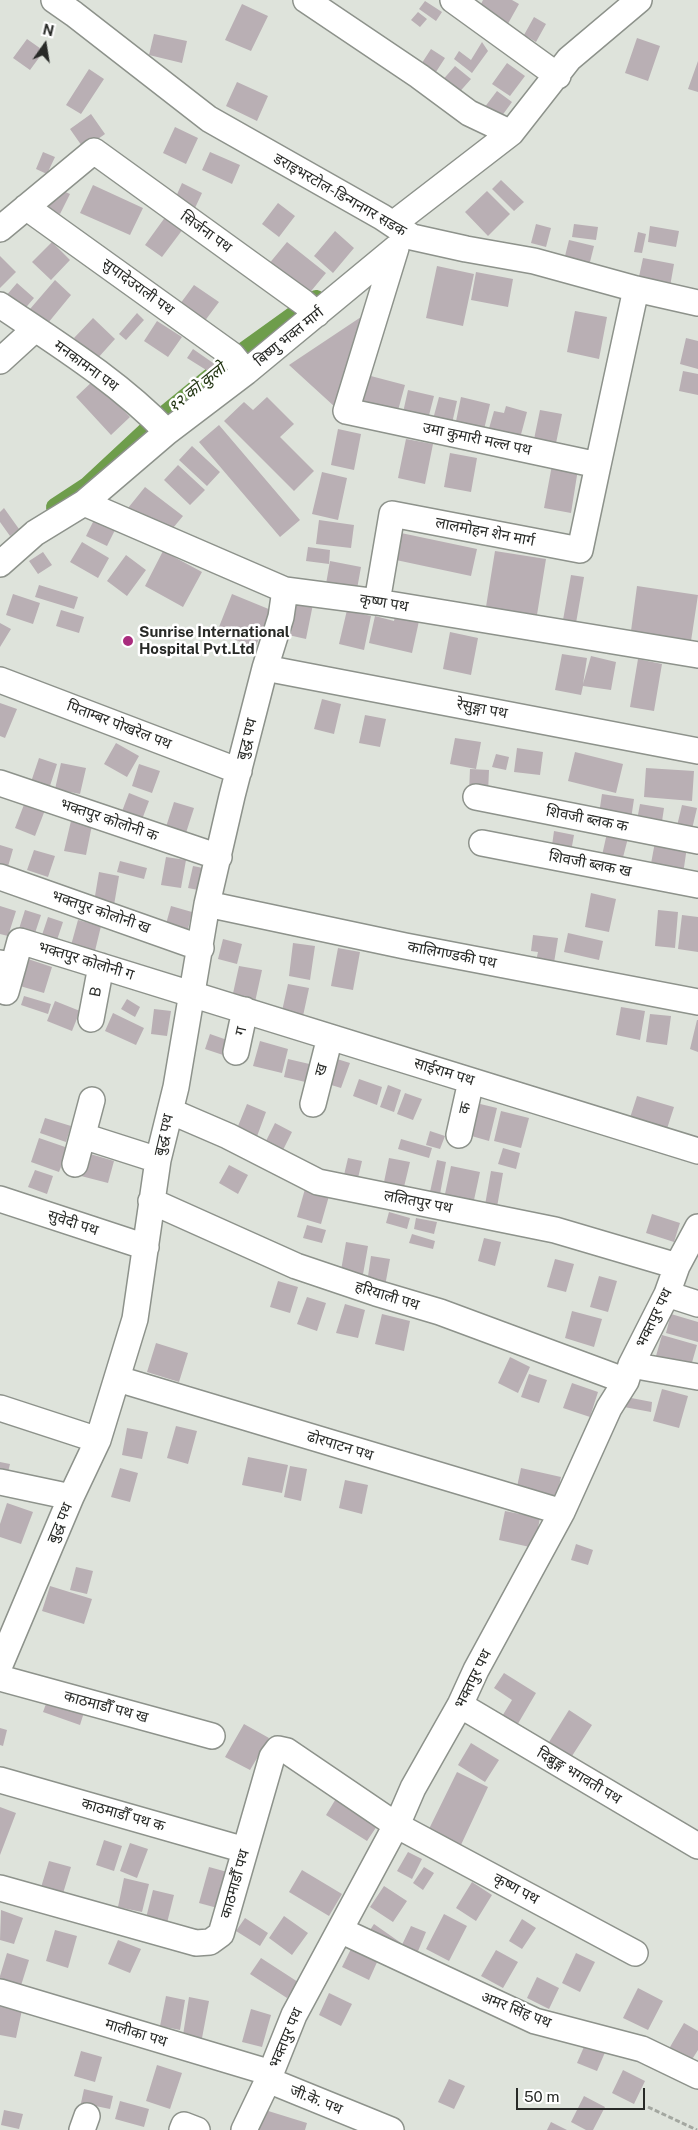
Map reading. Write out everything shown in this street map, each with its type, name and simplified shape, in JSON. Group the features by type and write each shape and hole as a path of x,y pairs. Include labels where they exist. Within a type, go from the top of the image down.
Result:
{"street":[{"name":"डराइभरटोल-डिन्गनगर सडक","path":"54,0 209,119 400,236 534,261 636,289 698,303"},
{"path":"306,0 469,112 512,133"},
{"path":"453,0 558,76"},
{"name":"बिष्णु भक्त मार्ग","path":"0,564 35,533 84,503 161,426 400,236 512,133 558,76 569,59 631,2"},
{"name":"सिर्जना पथ","path":"26,207 94,151 310,308"},
{"path":"0,229 26,207"},
{"name":"सुपादेउराली पथ","path":"26,207 239,364"},
{"name":"उमा कुमारी मल्ल पथ","path":"400,236 346,411 598,465"},
{"path":"598,465 636,289"},
{"name":"मनकामना पथ","path":"0,305 98,373 161,426"},
{"path":"0,361 36,329"},
{"name":"लालमोहन शेन मार्ग","path":"378,602 392,514 580,550 598,465"},
{"name":"कृष्ण पथ","path":"84,503 286,590 378,602 698,655"},
{"name":"बुद्ध पथ","path":"0,1665 70,1497 98,1440 135,1319 158,1160 176,1087 207,904 286,590"},
{"name":"रेसुङ्गा पथ","path":"265,668 698,751"},
{"name":"पिताम्बर पोखरेल पथ","path":"0,680 239,771"},
{"name":"भक्तपुर कोलोनी क","path":"0,783 219,857"},
{"name":"शिवजी ब्लक क","path":"476,797 698,840"},
{"name":"शिवजी ब्लक ख","path":"482,842 698,885"},
{"name":"भक्तपुर कोलोनी ख","path":"0,877 201,948"},
{"name":"कालिगण्डकी पथ","path":"207,904 405,946 698,1002"},
{"name":"भक्तपुर कोलोनी ग","path":"6,965 20,941 191,994"},
{"path":"6,965 6,992"},
{"name":"B","path":"91,1019 101,966"},
{"name":"साईराम पथ","path":"191,994 698,1151"},
{"name":"ग","path":"236,1052 245,1010"},
{"name":"ख","path":"313,1104 330,1037"},
{"name":"क","path":"459,1135 471,1081"},
{"path":"75,1164 92,1100"},
{"name":"ललितपुर पथ","path":"170,1110 228,1136 318,1182 554,1230 677,1266"},
{"path":"82,1136 158,1160"},
{"name":"सुवेदी पथ","path":"0,1200 146,1247"},
{"name":"हरियाली पथ","path":"151,1201 296,1266 376,1293 628,1373 698,1377"},
{"name":"भक्तपुर पथ","path":"244,2130 270,2077 294,2015 396,1825 413,1788 460,1705 476,1670 562,1512 609,1408 667,1294 677,1266 698,1228"},
{"path":"667,1294 698,1304"},
{"name":"ढोरपाटन पथ","path":"118,1379 562,1512"},
{"path":"0,1408 98,1440"},
{"path":"0,1482 70,1497"},
{"name":"काठमाडौँ पथ ख","path":"0,1678 212,1736"},
{"name":"दिब्रुङ्ग भगवती पथ","path":"460,1705 698,1846"},
{"name":"काठमाडौँ पथ","path":"0,1888 196,1943 210,1942 221,1934 272,1757 278,1749 287,1751 396,1825"},
{"name":"काठमाडौँ पथ क","path":"0,1780 245,1850"},
{"name":"कृष्ण पथ","path":"396,1825 635,1953"},
{"name":"अमर सिंह पथ","path":"340,1930 535,2021 642,2049 698,2076"},
{"name":"मालीका पथ","path":"0,1992 270,2077"},
{"name":"जी.के. पथ","path":"270,2077 391,2130"},
{"path":"182,2130 184,2125 197,2130"}],"path":[{"path":"648,2107 697,2130"}],"building":[{"path":"483,0 512,0 519,4 505,29 476,14"},
{"path":"425,1 442,12 436,21 419,9"},
{"path":"242,4 268,16 251,51 225,40"},
{"path":"418,12 427,19 420,27 411,20"},
{"path":"534,17 546,24 536,42 524,35"},
{"path":"154,34 187,41 182,63 149,55"},
{"path":"637,38 660,46 648,81 625,73"},
{"path":"27,39 44,51 30,70 13,58"},
{"path":"482,42 488,51 472,73 454,59 459,51 471,60"},
{"path":"431,49 445,58 432,78 418,69"},
{"path":"698,61 698,92 688,89"},
{"path":"507,63 525,76 510,96 492,84"},
{"path":"455,66 471,79 456,96 440,83"},
{"path":"89,69 104,79 81,114 66,105"},
{"path":"237,82 268,96 257,121 226,106"},
{"path":"497,91 512,102 496,124 481,112"},
{"path":"91,114 105,134 84,149 70,129"},
{"path":"175,127 198,138 186,164 163,153"},
{"path":"43,152 55,157 47,174 36,169"},
{"path":"210,152 240,165 232,184 202,170"},
{"path":"501,180 524,202 514,211 492,189"},
{"path":"182,183 202,193 195,208 175,199"},
{"path":"93,185 143,208 130,235 80,213"},
{"path":"52,186 70,194 60,214 42,206"},
{"path":"487,191 510,214 488,236 465,212"},
{"path":"278,203 295,216 279,237 262,224"},
{"path":"166,216 183,229 162,257 145,245"},
{"path":"536,224 551,228 546,247 531,243"},
{"path":"574,224 598,227 596,240 572,237"},
{"path":"650,226 679,231 676,247 648,242"},
{"path":"335,231 354,248 333,273 314,256"},
{"path":"638,232 646,234 642,253 634,252"},
{"path":"569,240 594,246 588,270 563,264"},
{"path":"52,242 70,260 51,280 32,262"},
{"path":"287,242 326,273 307,296 268,265"},
{"path":"0,256 16,272 0,288"},
{"path":"643,258 674,264 669,292 637,286"},
{"path":"437,266 474,274 463,326 426,318"},
{"path":"476,272 513,279 508,307 471,300"},
{"path":"55,280 71,295 48,323 30,309"},
{"path":"17,283 34,298 22,312 5,297"},
{"path":"194,285 219,302 204,322 180,304"},
{"path":"575,311 607,317 599,359 567,352"},
{"path":"137,313 144,320 126,340 119,334"},
{"path":"361,317 335,407 289,365"},
{"path":"93,318 115,339 97,359 74,338"},
{"path":"157,321 182,337 168,357 144,341"},
{"path":"686,338 698,341 698,369 680,364"},
{"path":"193,349 216,365 211,373 187,358"},
{"path":"683,371 698,374 698,395 679,391"},
{"path":"367,375 405,385 397,414 360,404"},
{"path":"95,379 130,417 111,435 76,397"},
{"path":"408,390 434,396 427,423 402,417"},
{"path":"267,397 294,424 280,437 314,471 294,491 224,421 244,402 253,410"},
{"path":"439,397 457,401 451,428 432,423"},
{"path":"461,397 490,404 482,438 454,431"},
{"path":"506,406 527,412 519,442 486,439 494,411 504,413"},
{"path":"540,410 562,414 555,448 533,444"},
{"path":"219,425 300,520 280,537 199,442"},
{"path":"338,429 361,434 354,470 331,465"},
{"path":"406,439 433,444 425,484 398,478"},
{"path":"192,446 220,472 207,486 179,460"},
{"path":"450,453 477,458 471,492 444,487"},
{"path":"178,465 205,490 190,505 164,480"},
{"path":"552,465 578,469 571,513 544,508"},
{"path":"322,472 347,478 338,520 312,514"},
{"path":"145,487 183,516 168,534 124,513"},
{"path":"4,508 19,529 10,536 0,522 0,512"},
{"path":"94,520 115,530 107,546 86,536"},
{"path":"319,520 354,525 351,548 316,544"},
{"path":"401,533 477,549 471,576 396,560"},
{"path":"82,542 109,558 98,578 70,562"},
{"path":"308,547 330,550 329,564 306,561"},
{"path":"163,551 202,572 183,607 145,586"},
{"path":"495,551 546,559 536,621 485,613"},
{"path":"43,552 52,565 38,574 29,561"},
{"path":"126,555 146,570 127,596 107,581"},
{"path":"330,561 361,567 357,589 326,584"},
{"path":"571,575 584,577 576,623 563,620"},
{"path":"39,585 78,597 74,609 35,597"},
{"path":"637,586 698,595 691,641 631,631"},
{"path":"13,594 40,603 33,624 6,615"},
{"path":"232,594 271,610 255,648 217,632"},
{"path":"292,600 313,604 306,639 284,634"},
{"path":"61,610 84,617 79,633 56,626"},
{"path":"347,610 371,616 364,650 339,644"},
{"path":"375,616 394,621 395,616 419,621 412,653 369,643"},
{"path":"0,623 11,629 0,647"},
{"path":"450,632 478,638 471,675 443,669"},
{"path":"562,654 587,658 583,684 591,656 616,662 611,690 583,686 581,695 555,690"},
{"path":"638,659 662,664 654,711 630,707"},
{"path":"322,699 341,704 334,734 314,729"},
{"path":"0,703 17,709 5,738 0,736"},
{"path":"365,715 386,719 380,747 359,743"},
{"path":"455,738 481,742 476,769 450,764"},
{"path":"116,743 139,756 127,777 104,764"},
{"path":"517,748 543,752 540,775 514,772"},
{"path":"575,752 623,764 616,793 568,781"},
{"path":"496,754 509,757 506,770 492,767"},
{"path":"39,758 57,764 49,789 31,782"},
{"path":"61,763 86,768 80,794 55,789"},
{"path":"139,764 160,771 152,793 132,786"},
{"path":"646,768 694,771 692,801 644,797"},
{"path":"470,769 489,770 488,793 469,793"},
{"path":"129,793 149,801 141,822 121,814"},
{"path":"602,794 634,799 631,819 599,814"},
{"path":"25,802 45,810 35,836 15,828"},
{"path":"174,802 194,808 185,836 165,830"},
{"path":"640,804 664,808 660,835 635,831"},
{"path":"682,805 697,808 692,829 677,826"},
{"path":"71,821 92,825 86,855 64,851"},
{"path":"554,831 574,835 570,857 551,853"},
{"path":"607,833 628,838 621,865 601,860"},
{"path":"655,842 687,847 683,874 650,869"},
{"path":"0,845 13,849 7,870 0,868"},
{"path":"34,850 55,856 48,877 27,870"},
{"path":"166,857 186,860 181,888 161,885"},
{"path":"120,861 147,868 144,879 117,872"},
{"path":"193,866 203,868 198,890 188,888"},
{"path":"99,872 119,876 114,905 94,902"},
{"path":"591,893 616,899 609,932 585,927"},
{"path":"0,906 16,911 8,936 0,934"},
{"path":"171,906 192,912 188,929 166,924"},
{"path":"25,910 41,915 33,939 17,935"},
{"path":"658,910 678,912 675,948 655,946"},
{"path":"682,915 698,917 698,952 678,949"},
{"path":"48,917 63,922 56,943 41,938"},
{"path":"78,920 101,926 94,955 70,949"},
{"path":"568,933 603,941 599,960 564,952"},
{"path":"533,935 558,938 553,969 535,966 538,952 531,951"},
{"path":"223,939 242,944 237,964 218,959"},
{"path":"293,943 315,946 310,980 289,976"},
{"path":"338,948 360,952 353,990 331,986"},
{"path":"28,959 52,967 44,993 20,986"},
{"path":"239,966 262,970 255,1002 232,998"},
{"path":"288,984 309,988 303,1016 282,1011"},
{"path":"24,996 51,1004 48,1014 21,1005"},
{"path":"127,999 140,1007 135,1017 121,1009"},
{"path":"55,1001 80,1011 72,1031 47,1021"},
{"path":"621,1007 645,1011 640,1040 616,1035"},
{"path":"154,1009 171,1011 167,1036 151,1034"},
{"path":"113,1013 144,1028 136,1045 105,1031"},
{"path":"650,1014 671,1016 667,1045 646,1042"},
{"path":"698,1020 698,1052 690,1049"},
{"path":"210,1034 230,1041 226,1056 205,1049"},
{"path":"260,1041 288,1049 282,1073 253,1066"},
{"path":"288,1059 318,1066 314,1084 284,1077"},
{"path":"337,1059 350,1063 341,1088 328,1084"},
{"path":"359,1079 382,1087 377,1105 353,1096"},
{"path":"388,1085 401,1090 394,1112 380,1107"},
{"path":"405,1093 422,1099 413,1120 397,1114"},
{"path":"637,1096 674,1107 665,1135 628,1124"},
{"path":"476,1103 497,1108 489,1141 468,1135"},
{"path":"247,1104 266,1112 256,1139 236,1131"},
{"path":"501,1111 529,1118 521,1148 494,1141"},
{"path":"45,1118 71,1126 66,1142 40,1133"},
{"path":"275,1123 292,1132 281,1154 264,1145"},
{"path":"430,1131 445,1136 440,1149 426,1145"},
{"path":"39,1138 68,1148 59,1172 31,1162"},
{"path":"401,1139 432,1148 429,1158 398,1149"},
{"path":"503,1148 520,1153 516,1169 498,1164"},
{"path":"87,1153 114,1161 108,1183 81,1176"},
{"path":"348,1158 362,1161 358,1178 344,1175"},
{"path":"389,1158 410,1162 404,1187 384,1182"},
{"path":"437,1160 446,1162 440,1194 430,1192"},
{"path":"229,1165 248,1175 238,1194 219,1183"},
{"path":"451,1166 480,1172 474,1200 445,1194"},
{"path":"35,1170 53,1176 47,1194 28,1187"},
{"path":"491,1171 503,1173 497,1207 485,1205"},
{"path":"305,1189 329,1196 321,1224 297,1217"},
{"path":"389,1212 410,1218 407,1229 386,1223"},
{"path":"652,1214 680,1223 674,1242 646,1233"},
{"path":"416,1218 437,1222 434,1234 414,1229"},
{"path":"307,1225 326,1230 322,1243 303,1238"},
{"path":"412,1234 435,1241 433,1249 409,1243"},
{"path":"484,1238 501,1242 495,1266 478,1261"},
{"path":"346,1242 368,1246 362,1280 340,1276"},
{"path":"371,1256 390,1259 385,1286 367,1283"},
{"path":"555,1259 574,1264 566,1292 547,1287"},
{"path":"599,1276 617,1281 608,1312 590,1307"},
{"path":"278,1281 298,1287 290,1313 270,1307"},
{"path":"307,1297 326,1303 317,1331 297,1324"},
{"path":"345,1304 365,1310 358,1338 336,1333"},
{"path":"572,1311 602,1319 594,1347 565,1338"},
{"path":"382,1314 410,1321 404,1351 375,1344"},
{"path":"671,1314 698,1322 698,1342 666,1333"},
{"path":"662,1335 697,1345 691,1366 656,1356"},
{"path":"156,1343 188,1353 179,1382 147,1372"},
{"path":"510,1357 530,1367 518,1393 498,1383"},
{"path":"529,1374 547,1380 539,1403 521,1397"},
{"path":"572,1383 598,1392 590,1417 563,1408"},
{"path":"662,1389 688,1396 679,1428 653,1421"},
{"path":"626,1397 652,1402 651,1412 624,1407"},
{"path":"176,1426 197,1431 188,1464 167,1458"},
{"path":"127,1428 148,1432 142,1459 122,1455"},
{"path":"248,1457 288,1465 282,1493 242,1485"},
{"path":"0,1462 10,1464 6,1480 0,1478"},
{"path":"290,1466 307,1469 301,1501 284,1497"},
{"path":"120,1468 138,1473 130,1502 111,1497"},
{"path":"521,1468 561,1477 555,1505 515,1496"},
{"path":"345,1480 368,1485 362,1514 339,1508"},
{"path":"7,1503 33,1512 21,1544 0,1537 0,1524"},
{"path":"505,1511 540,1518 534,1548 499,1540"},
{"path":"576,1544 593,1550 588,1565 571,1560"},
{"path":"76,1567 93,1571 87,1594 70,1590"},
{"path":"50,1586 92,1599 84,1624 42,1611"},
{"path":"504,1673 536,1693 516,1727 501,1718 512,1700 494,1688"},
{"path":"50,1693 86,1706 80,1725 43,1712"},
{"path":"569,1710 592,1725 572,1756 549,1742"},
{"path":"244,1724 269,1738 250,1770 225,1757"},
{"path":"0,1728 7,1730 3,1746 0,1745"},
{"path":"471,1743 499,1760 485,1782 458,1765"},
{"path":"457,1772 488,1787 460,1847 428,1831"},
{"path":"337,1797 379,1823 367,1841 326,1815"},
{"path":"0,1807 16,1813 0,1855"},
{"path":"104,1840 122,1846 114,1871 96,1865"},
{"path":"130,1843 148,1849 137,1878 120,1871"},
{"path":"408,1852 422,1859 412,1879 397,1871"},
{"path":"49,1861 71,1867 61,1900 39,1894"},
{"path":"209,1867 231,1873 221,1909 199,1903"},
{"path":"424,1867 434,1873 423,1890 413,1883"},
{"path":"302,1870 342,1894 329,1916 289,1892"},
{"path":"124,1878 149,1884 142,1912 118,1907"},
{"path":"472,1882 492,1895 476,1921 456,1908"},
{"path":"384,1886 407,1901 393,1922 370,1907"},
{"path":"153,1890 174,1895 166,1927 145,1922"},
{"path":"1,1910 23,1918 14,1944 0,1940"},
{"path":"444,1914 467,1926 449,1961 426,1949"},
{"path":"284,1916 308,1933 292,1955 269,1938"},
{"path":"245,1918 268,1933 260,1946 236,1931"},
{"path":"522,1919 536,1928 522,1949 509,1941"},
{"path":"374,1924 401,1943 393,1954 366,1936"},
{"path":"411,1926 426,1932 416,1956 400,1949"},
{"path":"55,1930 77,1936 68,1968 46,1961"},
{"path":"118,1940 141,1949 130,1973 108,1964"},
{"path":"352,1947 378,1960 369,1980 342,1967"},
{"path":"496,1950 518,1962 503,1988 481,1976"},
{"path":"7,1953 29,1960 19,1992 0,1986 0,1976"},
{"path":"576,1953 595,1962 580,1992 562,1983"},
{"path":"261,1958 298,1982 287,1998 250,1974"},
{"path":"537,1977 559,1988 549,2009 527,1998"},
{"path":"638,1988 663,2001 648,2030 623,2018"},
{"path":"329,1993 352,2004 341,2026 319,2015"},
{"path":"166,1996 185,2000 180,2030 160,2026"},
{"path":"189,1997 209,2001 202,2038 183,2035"},
{"path":"0,2005 22,2010 16,2038 0,2035"},
{"path":"251,2009 271,2015 262,2047 242,2042"},
{"path":"684,2023 698,2031 698,2050 691,2061 679,2062 670,2047"},
{"path":"586,2042 606,2050 597,2071 577,2063"},
{"path":"81,2051 102,2057 95,2082 74,2076"},
{"path":"157,2065 182,2073 170,2109 146,2101"},
{"path":"623,2070 645,2081 634,2104 612,2093"},
{"path":"449,2079 465,2086 454,2109 438,2102"},
{"path":"84,2089 113,2096 110,2109 81,2103"},
{"path":"584,2096 605,2107 593,2130 586,2130 571,2122"},
{"path":"120,2101 149,2109 144,2127 115,2119"},
{"path":"4,2110 23,2114 19,2129 1,2125"},
{"path":"265,2110 307,2123 305,2130 259,2130"},
{"path":"551,2122 567,2130 547,2130"}],"waterway":[{"name":"१२ को कुलो","path":"55,507 87,486 159,419 231,360 316,299"}],"place":[{"name":"Sunrise International Hospital Pvt.Ltd","path":"128,641"}]}
